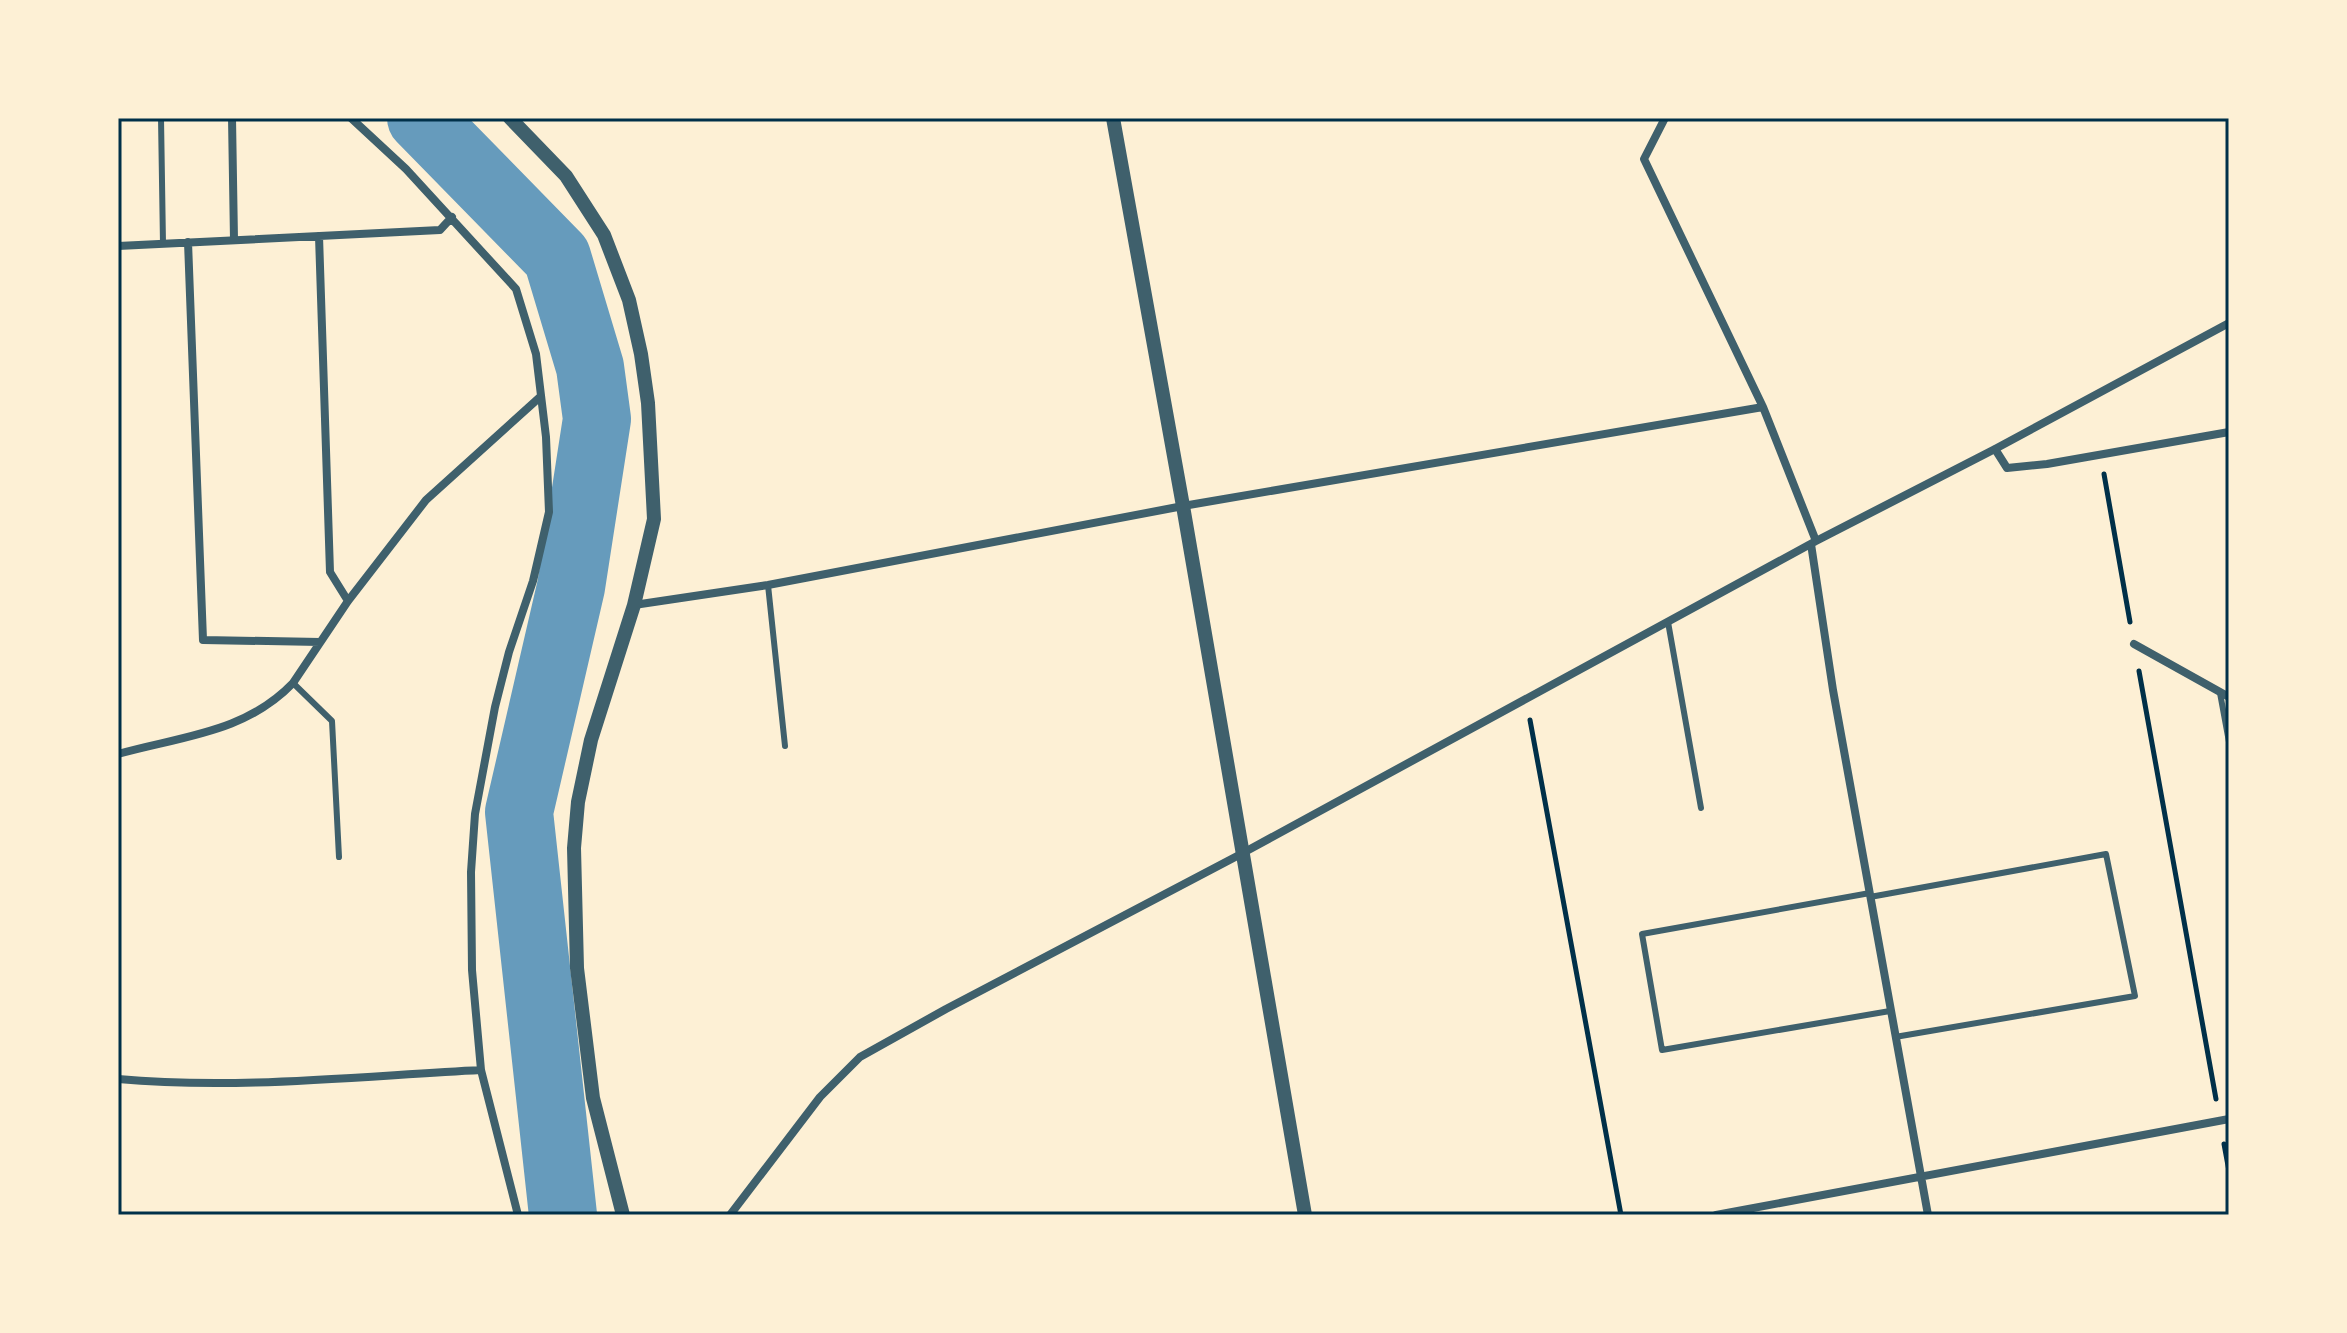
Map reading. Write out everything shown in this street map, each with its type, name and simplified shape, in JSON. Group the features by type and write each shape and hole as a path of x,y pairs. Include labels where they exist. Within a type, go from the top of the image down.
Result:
{"street":[{"path":"232,118 234,240"},
{"path":"351,118 406,169 516,289 536,354 546,437 549,512 533,581 509,652 495,707 475,814 471,872 472,970 481,1070 518,1215"},
{"path":"510,118 566,176 604,235 629,300 641,354 654,484 654,519 634,605 591,740 578,802 574,848 577,968 593,1098 623,1215"},
{"path":"1113,118 1305,1215"},
{"path":"1665,118 1644,159 1763,407 1814,542 1833,690 1928,1215"},
{"path":"118,246 440,230 452,217"},
{"path":"319,236 330,572 348,601"},
{"path":"188,242 203,640 320,642"},
{"path":"730,1215 820,1097 860,1057 1814,542 2229,323"},
{"path":"118,754 242,721 283,693 348,601 426,500 540,397"},
{"path":"634,605 768,585 1183,506 1763,407"},
{"path":"1995,449 2007,468 2229,432"},
{"path":"2134,644 2224,695"},
{"path":"118,1079 232,1082 481,1070"},
{"path":"1716,1215 2224,1120"}],"lane":[{"path":"161,118 163,244"},
{"path":"768,585 785,746"},
{"path":"1668,622 1701,808"},
{"path":"293,683 332,721 339,857"},
{"path":"2224,695 2229,742"},
{"path":"1890,1011 1662,1050 1642,934 2106,854 2135,996 1895,1037"}],"path":[{"path":"2100,454 2224,1120 2229,1171"},
{"path":"1526,699 1621,1215"}],"waterway":[{"path":"421,118 557,257 590,367 597,419 571,587 519,812 563,1215"}]}
